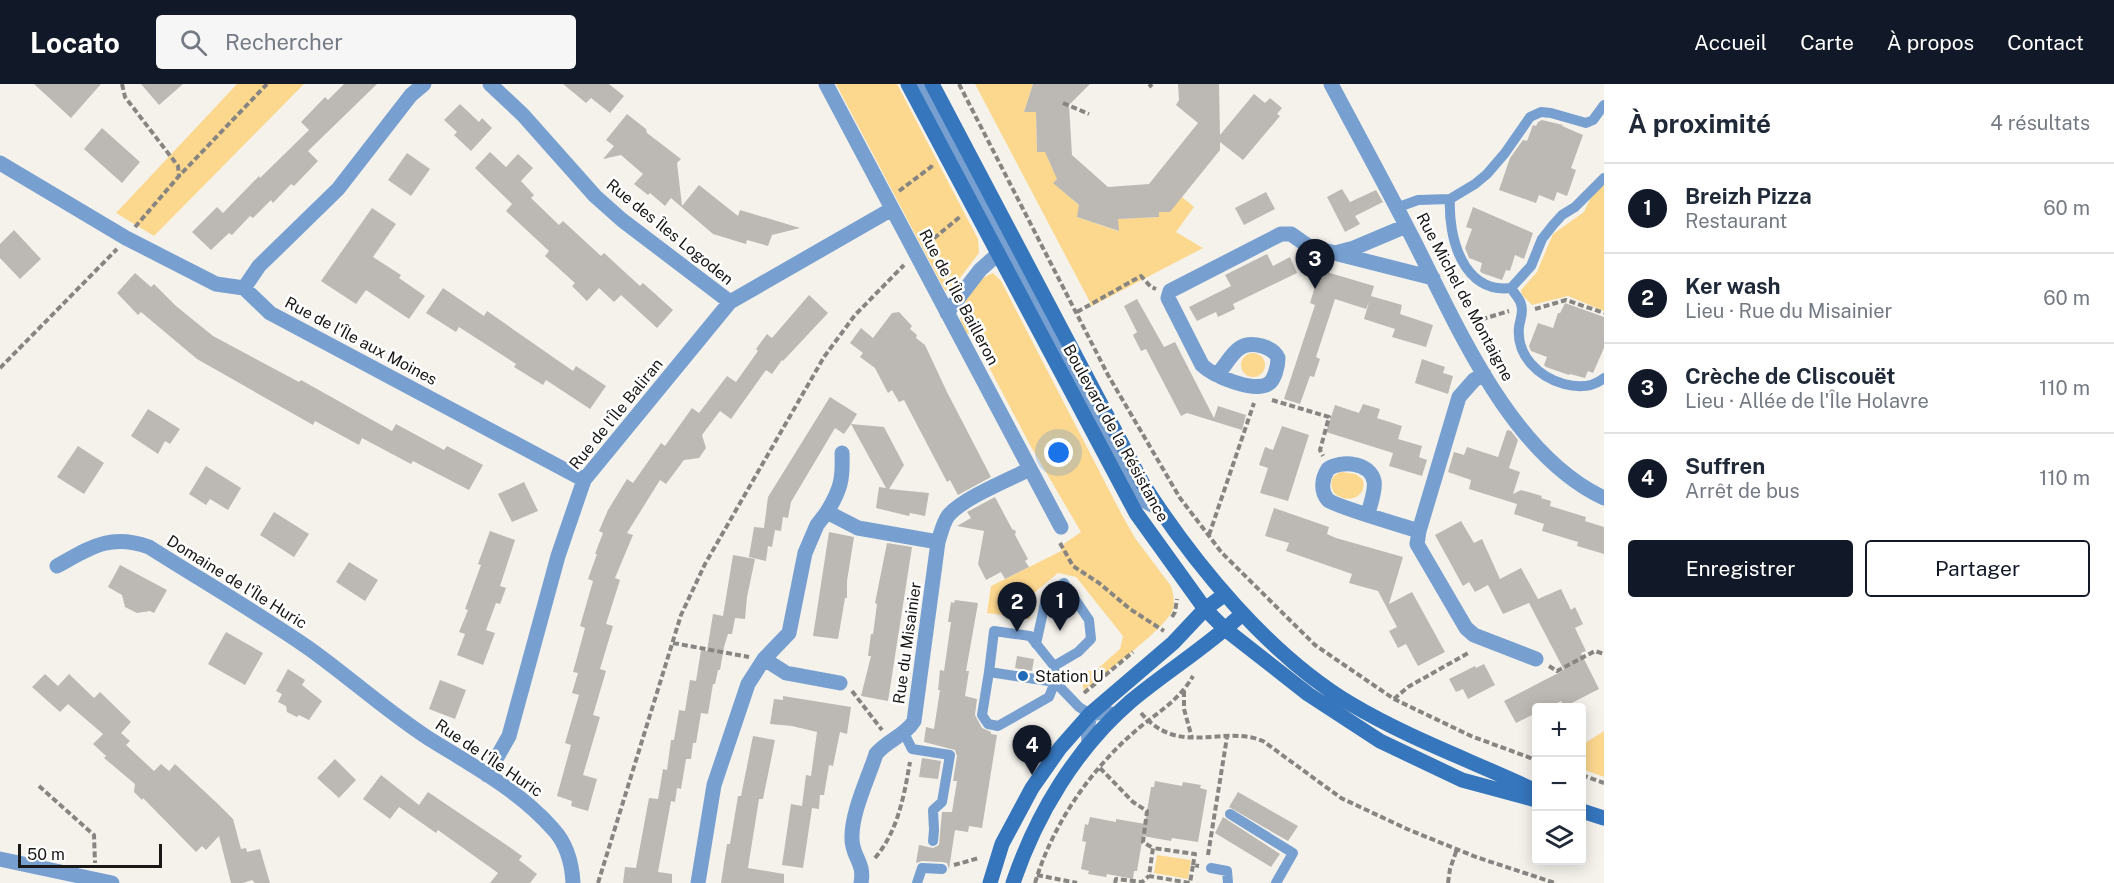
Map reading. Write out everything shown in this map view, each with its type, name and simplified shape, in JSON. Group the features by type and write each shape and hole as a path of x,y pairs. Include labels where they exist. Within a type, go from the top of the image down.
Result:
{"main road":[{"name":"Boulevard de la Résistance","path":"908,84 1146,528 1205,609 1225,629 1308,694 1380,741 1462,780 1532,799"},
{"name":"Boulevard de la Résistance","path":"932,84 1143,484 1224,595 1242,614 1319,682 1351,704 1532,789"},
{"path":"990,883 1002,844 1032,788 1048,764 1090,714 1173,643 1205,609 1224,595"},
{"path":"1013,883 1022,855 1048,803 1089,744 1131,701 1242,614"},
{"path":"1586,813 1604,818"}],"street":[{"path":"0,163 126,238 216,284 244,288 259,266 338,189 411,95 424,84"},
{"name":"Rue des Îles Logoden","path":"490,84 523,115 595,196 622,220 730,302"},
{"name":"Rue de l'Île Bailleron","path":"826,84 1061,527"},
{"name":"Rue Michel de Montaigne","path":"1331,84 1458,327 1518,428 1567,474 1604,498"},
{"name":"Rue de l'Île Baliran","path":"487,775 509,735 558,556 584,480 730,302 890,204"},
{"path":"1335,254 1406,226"},
{"path":"1217,375 1236,349 1241,346 1258,345 1267,348 1275,353 1278,363 1272,380 1258,392 1217,375 1209,371 1202,364 1168,294 1286,233 1308,246 1433,278"},
{"path":"948,313 980,270 998,254"},
{"name":"Rue de l'Île aux Moines","path":"244,288 270,313 584,480"},
{"path":"1484,374 1474,380 1459,398 1417,544 1466,628 1474,635 1536,659"},
{"path":"698,883 714,785 748,684 764,659 789,633 805,553 817,525 838,494 843,478 842,453"},
{"path":"1368,514 1375,485 1371,474 1361,467 1341,463 1328,469 1323,484 1328,500 1368,514 1419,531"},
{"name":"Rue du Misainier","path":"904,733 914,722 938,542 947,517 957,507 1030,469"},
{"path":"827,512 858,528 938,542"},
{"name":"Domaine de l'Île Huric","path":"57,566 96,545 122,541 149,547 306,647 384,706"},
{"path":"764,659 786,673 840,683"},
{"name":"Rue de l'Île Huric","path":"384,706 427,738 487,775 540,815 555,830 564,845 572,864 573,883"},
{"path":"1089,744 1090,714 1102,712 1116,714"},
{"path":"862,877 852,845 853,821 876,754 890,740 904,733"},
{"path":"0,859 112,883"}],"lane":[{"path":"920,84 1124,472 1145,504 1162,513"},
{"path":"1396,208 1418,200 1450,199 1475,184 1505,153 1530,117 1541,112 1551,113 1586,123 1593,120 1604,105"},
{"path":"1450,199 1449,222 1465,266 1476,279 1489,287 1501,290 1511,288 1531,266 1542,239 1553,225 1604,178"},
{"path":"1511,288 1521,303 1519,328 1522,352 1530,363 1543,375 1568,386 1585,387 1596,384 1604,378"},
{"path":"1145,504 1146,528"},
{"path":"1036,644 1047,594 1064,583 1089,620 1091,639 1078,652 1054,666"},
{"path":"994,631 1030,636 1054,666 1055,682 1049,697 998,726 988,724 982,715 994,631"},
{"path":"988,672 1055,682 1079,707 1090,714"},
{"path":"904,733 912,749 951,755 942,802 933,810 933,841"},
{"path":"1230,814 1293,853 1276,883"},
{"path":"1208,867 1227,871 1228,883"},
{"path":"917,883 922,868 942,869"}],"path":[{"path":"122,84 125,97 178,166 179,176"},
{"path":"0,368 110,258 179,176 267,84"},
{"path":"959,84 1108,375 1156,460 1208,536 1245,578 1315,645 1395,699 1471,736 1532,759"},
{"path":"1063,103 1089,114"},
{"path":"890,204 931,167 937,154"},
{"path":"598,883 681,615 705,564 824,357 855,315 916,253 967,212"},
{"path":"1077,312 1141,276 1151,287 1168,294"},
{"path":"1458,327 1566,300 1604,313"},
{"path":"1208,536 1258,392 1329,417 1320,450 1328,469"},
{"path":"1060,543 1073,566 1099,583 1130,609 1162,629"},
{"path":"1395,699 1408,687 1462,655 1493,642"},
{"path":"673,643 764,659"},
{"path":"1536,659 1557,671 1595,651 1604,654"},
{"path":"1035,883 1053,837 1081,791 1100,768 1148,721 1184,691 1195,670"},
{"path":"840,683 855,694 890,740"},
{"path":"1184,691 1184,709 1192,739"},
{"path":"1131,701 1148,721 1171,735 1192,739 1250,736 1263,741 1341,798 1407,829 1457,849 1555,883"},
{"path":"1193,865 1208,867 1227,737"},
{"path":"862,877 882,849 898,815 912,749"},
{"path":"1100,768 1133,802 1147,811 1143,842 1153,848 1195,854 1190,883 1149,876"},
{"path":"1586,777 1604,783"},
{"path":"39,786 94,835 95,879"},
{"path":"1116,881 1143,882 1149,876 1153,848"},
{"path":"1448,883 1457,849"},
{"path":"942,869 979,858"},
{"path":"1037,875 1077,883"}],"shaded area":[{"path":"237,84 304,84 154,236 116,213"},
{"path":"836,84 897,84 978,239 979,253 950,291 947,292 944,289"},
{"path":"975,84 1033,84 1024,112 1036,112 1037,152 1047,152 1051,166 1059,177 1054,183 1083,209 1077,217 1118,231 1118,219 1159,217 1159,212 1169,212 1182,197 1194,207 1176,232 1203,248 1092,306"},
{"path":"1604,183 1604,311 1568,296 1532,305 1522,295 1521,290 1537,272 1553,234 1584,212 1593,193"},
{"path":"993,273 1001,281 1135,538 1171,586 1173,609 1160,627 1084,690 1081,679 1086,671 1095,671 1120,649 1123,636 1076,577 1058,573 1034,593 1030,619 987,613 991,586 1061,551 1065,543 1081,532 1030,445 972,335 963,332 961,316 967,298 979,282"},
{"path":"1253,353 1258,354 1264,360 1264,370 1258,376 1253,377 1248,376 1242,370 1241,365 1242,360 1248,354"},
{"path":"1342,472 1356,474 1363,480 1362,492 1354,498 1344,498 1334,493 1332,480 1335,475"},
{"path":"1604,731 1604,777 1586,770 1586,742"},
{"path":"1157,855 1191,860 1188,879 1154,873"}],"building":[{"path":"34,84 101,84 71,118"},
{"path":"141,84 183,84 159,105"},
{"path":"344,84 377,84 308,151 318,161 294,186 291,184 273,203 271,200 253,218 250,216 232,235 229,233 211,250 192,232 217,207 223,213 259,176 260,178 309,130 301,122 325,97 328,100"},
{"path":"563,84 609,84 624,96 610,113 591,98 586,103"},
{"path":"1033,84 1090,84 1069,105 1072,155 1108,187 1149,184 1198,123 1176,105 1179,100 1178,84 1219,84 1220,135 1254,94 1265,103 1270,98 1282,108 1277,114 1280,116 1243,160 1220,142 1220,150 1170,212 1159,212 1159,217 1118,219 1119,231 1077,217 1079,205 1053,183 1057,179 1045,152 1037,152 1036,112 1024,112"},
{"path":"460,104 479,122 482,118 492,128 471,151 454,135 457,132 444,120"},
{"path":"627,114 681,159 677,163 682,206 699,185 738,216 740,210 800,228 772,235 768,246 747,240 746,244 713,234 671,198 665,206 650,193 648,195 634,184 643,174 621,155 603,159 614,146 606,140"},
{"path":"1542,120 1563,125 1583,135 1571,168 1576,170 1567,196 1557,192 1554,201 1539,195 1536,203 1499,190 1510,158 1523,140 1527,141 1533,125 1536,126"},
{"path":"102,128 140,162 122,183 84,149"},
{"path":"490,152 506,167 518,154 533,168 521,181 534,195 531,198 559,225 563,221 601,256 604,253 640,286 643,283 673,310 657,328 621,295 614,302 599,288 587,301 572,286 575,283 545,256 549,251 506,211 512,204 475,168"},
{"path":"407,153 430,169 411,196 388,180"},
{"path":"1342,189 1350,202 1376,190 1383,202 1355,216 1360,224 1345,232 1327,197"},
{"path":"1266,192 1275,209 1244,225 1235,208"},
{"path":"1473,207 1533,233 1524,259 1515,255 1510,271 1506,270 1502,280 1482,273 1480,271 1482,263 1469,258 1465,248 1472,229 1466,227"},
{"path":"372,208 396,224 373,257 401,275 399,278 425,296 409,319 366,290 356,304 321,281"},
{"path":"14,230 41,259 20,279 0,258 0,244"},
{"path":"1267,254 1273,266 1290,257 1297,273 1233,304 1235,309 1218,317 1216,312 1197,321 1189,307 1231,286 1225,275"},
{"path":"1320,270 1374,286 1371,296 1402,305 1400,314 1433,325 1426,347 1392,337 1395,329 1364,319 1369,302 1366,309 1335,299 1316,357 1320,359 1314,377 1310,376 1300,404 1284,399 1315,305 1310,303"},
{"path":"135,273 151,287 154,284 176,306 213,336 299,382 301,380 392,431 396,424 444,450 447,446 483,465 469,490 413,461 411,464 362,438 359,445 315,421 313,425 197,359 141,312 138,315 117,293"},
{"path":"443,288 484,316 487,311 573,371 576,366 606,386 590,409 546,380 543,385 514,367 516,364 459,327 456,332 426,313"},
{"path":"809,295 828,313 782,360 772,374 766,370 731,419 720,411 702,435 706,448 699,458 684,460 666,484 660,480 627,533 633,535 615,578 620,580 606,624 613,626 600,669 606,671 593,715 600,717 583,775 597,779 588,811 571,806 572,801 557,796 571,745 565,743 579,695 572,693 578,673 573,672 585,628 580,626 593,581 588,579 603,533 599,531 608,510 627,479 633,483 661,443 665,446 692,408 699,413 727,376 736,382 767,334 772,338"},
{"path":"1137,299 1164,347 1175,342 1214,418 1218,406 1246,415 1242,430 1187,413 1181,416 1146,349 1141,351 1133,335 1137,332 1124,306"},
{"path":"1565,303 1604,317 1604,348 1593,373 1588,371 1585,378 1546,367 1544,365 1547,357 1531,351 1529,346 1538,323 1553,328 1558,313"},
{"path":"899,312 912,326 910,329 917,335 916,338 925,345 991,477 958,495 950,480 947,482 904,400 899,402 892,390 888,393 875,368 860,357 863,353 850,343 861,328 873,338 892,313"},
{"path":"1422,359 1445,367 1443,373 1453,376 1448,394 1415,383"},
{"path":"830,397 857,414 844,434 835,428 791,502 788,518 783,517 781,531 775,530 772,547 768,546 766,561 749,557 754,527 764,528 768,497"},
{"path":"1363,404 1380,409 1377,418 1402,426 1398,439 1422,446 1419,457 1427,460 1422,476 1389,466 1393,453 1326,432 1335,405 1359,413"},
{"path":"148,409 180,429 170,444 165,441 158,454 131,436"},
{"path":"851,424 884,427 904,465 889,489 929,493 925,516 910,513 909,516 876,508 879,487 886,488"},
{"path":"1282,426 1309,435 1288,501 1260,493 1268,468 1259,465 1265,447 1273,450"},
{"path":"1507,430 1511,431 1518,440 1509,468 1520,472 1513,494 1521,490 1542,496 1541,498 1551,501 1550,506 1586,517 1585,521 1604,527 1604,554 1577,546 1578,542 1542,531 1544,524 1514,514 1517,504 1469,489 1471,480 1448,472 1454,452 1464,455 1467,447 1498,457"},
{"path":"78,446 104,463 84,494 57,477"},
{"path":"206,466 241,488 228,510 210,499 206,505 189,494"},
{"path":"524,482 538,511 512,522 498,494"},
{"path":"995,497 1012,529 1016,531 1015,535 1028,559 1025,561 1029,567 1005,579 1001,572 986,580 978,564 984,531 957,526 971,518 967,512"},
{"path":"1274,508 1329,527 1327,534 1336,538 1403,557 1389,604 1412,592 1445,652 1418,666 1406,644 1398,648 1389,631 1397,627 1378,591 1349,583 1352,574 1286,551 1289,543 1265,536"},
{"path":"274,512 309,534 294,557 260,535"},
{"path":"1461,521 1474,543 1482,539 1500,579 1521,568 1538,599 1561,589 1571,610 1575,607 1583,624 1575,628 1586,651 1581,653 1599,689 1572,703 1561,701 1532,703 1532,715 1516,723 1504,701 1564,670 1529,603 1503,614 1488,585 1475,592 1469,582 1463,586 1435,535"},
{"path":"490,531 515,540 500,586 506,588 500,604 496,603 486,630 495,633 483,665 457,655 465,634 459,632 468,610 465,609 481,565 478,564"},
{"path":"829,532 854,537 847,581 847,598 845,598 838,639 813,636"},
{"path":"887,543 912,547 888,701 861,696 871,656 868,656 874,627 877,604 875,603"},
{"path":"733,555 755,559 745,619 735,618 732,634 728,634 720,670 713,684 708,714 701,713 691,759 686,759 681,789 677,788 675,802 671,801 658,872 672,874 672,883 623,883 625,867 636,868 649,798 658,799 663,769 667,770 671,740 674,740 679,710 685,711 690,680 696,681 701,650 707,651 713,614 723,616"},
{"path":"349,562 378,580 365,601 336,582"},
{"path":"120,565 167,590 154,613 150,611 137,613 125,607 122,595 108,587"},
{"path":"955,600 978,603 966,671 969,671 965,696 977,699 975,715 982,728 997,735 982,828 969,826 968,832 955,830 949,869 947,863 942,862 916,863 919,845 933,848 939,845 942,812 952,812 957,781 953,781 957,756 955,750 924,742 926,727 934,729 940,690 938,690 940,670 944,671 951,622 948,622 951,602 954,603"},
{"path":"226,632 263,653 245,685 208,664"},
{"path":"1017,656 1034,659 1032,671 1015,668"},
{"path":"1484,664 1495,685 1468,699 1463,689 1456,692 1449,679"},
{"path":"288,669 305,680 302,685 322,701 309,720 287,712 286,706 278,702 282,694 276,691"},
{"path":"45,674 58,686 69,674 94,698 100,692 131,722 121,733 130,741 126,745 154,771 161,764 169,771 175,764 218,804 233,819 241,849 246,848 247,852 260,849 270,883 255,883 252,880 231,883 219,836 206,850 202,846 196,852 143,798 142,800 134,792 135,784 104,758 106,756 93,744 103,734 68,704 60,712 32,687"},
{"path":"440,680 466,690 455,719 429,709"},
{"path":"783,696 851,707 847,734 840,732 833,766 829,765 824,795 820,795 819,809 812,808 803,868 782,865 791,804 802,806 806,775 811,776 817,732 770,724 774,699 783,700"},
{"path":"753,736 775,740 763,799 759,799 748,868 784,874 784,883 721,883 727,844 730,844 738,796 741,796"},
{"path":"922,758 941,761 938,779 919,777"},
{"path":"335,759 356,780 339,798 317,778"},
{"path":"381,775 419,805 428,792 522,856 519,860 537,874 530,883 490,883 498,873 438,830 436,833 399,807 390,819 363,799"},
{"path":"1155,781 1182,786 1183,782 1201,785 1200,788 1207,790 1198,842 1172,838 1171,841 1143,836 1151,787 1154,787"},
{"path":"1238,792 1298,826 1288,841 1229,807"},
{"path":"1090,817 1145,824 1137,871 1134,871 1133,879 1107,874 1106,877 1088,874 1089,871 1081,869 1086,842 1082,841 1085,824 1088,825"},
{"path":"1223,817 1280,854 1271,867 1215,833"}],"place":[{"name":"Crèche de Cliscouët","path":"1315,289"},
{"name":"Breizh Pizza","path":"1060,631"},
{"name":"Ker wash","path":"1017,632"},
{"name":"Station U","path":"1023,676"},
{"name":"Suffren","path":"1032,775"}]}
